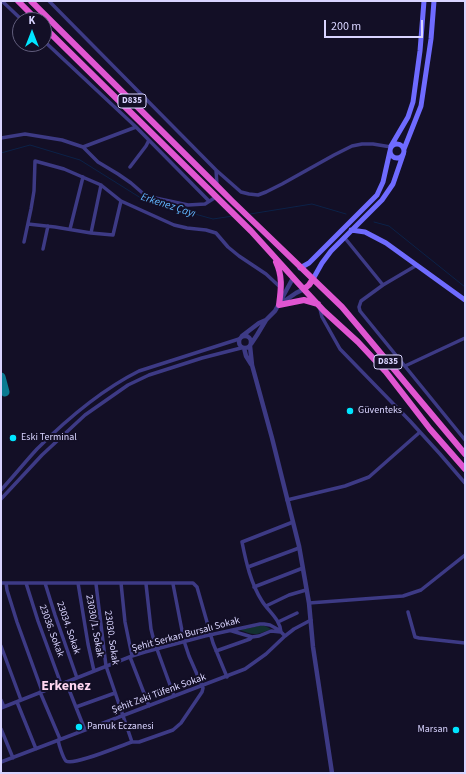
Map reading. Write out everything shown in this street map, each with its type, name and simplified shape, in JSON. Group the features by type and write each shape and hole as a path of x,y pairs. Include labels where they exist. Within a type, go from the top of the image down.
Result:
{"highway":[{"path":"18,1 29,12"},
{"name":"D835","path":"31,1 232,202 342,307 465,454"},
{"name":"D835","path":"52,35 251,232 295,281 358,342 386,372 430,429 465,469"},
{"path":"275,258 281,278 279,305 304,300 319,304"},
{"path":"295,281 296,272 300,268"},
{"path":"304,289 313,279"}],"main road":[{"path":"300,268 309,263 377,194 383,182 390,149 408,117 413,102 420,51 424,1"},
{"path":"313,279 331,250 382,200 393,184 404,149 421,106 431,39 434,1"},
{"path":"390,149 395,144 402,145 404,149"},
{"path":"390,149 390,154 394,157 399,158 403,155"},
{"path":"351,230 365,232 386,242 465,300"}],"street":[{"path":"2,1 14,12"},
{"path":"49,1 216,170 241,192 258,195 272,190 352,146 362,144 379,145 390,149"},
{"path":"52,48 136,127 209,201"},
{"path":"82,147 136,127"},
{"path":"1,138 25,134 62,140 82,147 98,162 131,183 146,196 188,205 205,204 216,197"},
{"path":"130,167 149,140"},
{"path":"24,242 34,191 35,161 64,169 101,185 121,201 174,225 216,233 228,247 266,274 281,288"},
{"path":"216,170 217,186"},
{"path":"70,229 83,177"},
{"path":"91,233 101,185"},
{"path":"28,224 113,235 121,201"},
{"path":"43,249 48,226"},
{"path":"344,238 383,285"},
{"path":"417,265 383,285 361,301 359,304 359,309 465,440"},
{"path":"1,499 39,458 91,410 128,385 149,375 202,358 247,348 266,320 275,311 295,281"},
{"path":"279,305 304,289"},
{"path":"319,304 322,318 340,349 420,432 465,483"},
{"path":"252,366 243,348 238,343 241,338 254,327 266,320"},
{"path":"1,490 34,453 80,409 126,378 139,371 246,336 250,338 252,366 271,434 303,568 332,773"},
{"path":"405,366 465,338"},
{"path":"287,500 345,486 369,477 420,432"},
{"path":"34,453 39,458"},
{"path":"216,651 271,631 281,632 280,625 262,603 254,587 242,542 293,522"},
{"path":"248,567 299,548"},
{"path":"309,603 403,596 412,594 421,590 465,555"},
{"path":"254,587 303,568"},
{"path":"1,583 193,583 197,587 216,651 227,677"},
{"path":"6,583 17,622 65,759 72,762 173,730 181,723 202,692 203,688 184,642 172,584"},
{"name":"23036. Sokak","path":"26,583 61,684"},
{"name":"23034. Sokak","path":"45,583 77,678"},
{"name":"23030/1. Sokak","path":"78,583 94,671"},
{"path":"121,583 125,622 131,657 149,706"},
{"name":"23030. Sokak","path":"96,584 106,667 132,742"},
{"path":"146,584 151,629 156,649 174,696"},
{"path":"266,606 289,595 306,590"},
{"path":"408,612 415,637 465,643"},
{"path":"278,622 297,613"},
{"name":"Şehit Zeki Tüfenk Sokak","path":"1,762 245,669 266,654 294,629 311,620"},
{"name":"Şehit Serkan Bursalı Sokak","path":"2,707 131,657 211,635 264,624 281,632 285,636"},
{"path":"231,631 252,637"},
{"path":"1,646 36,749"},
{"path":"66,682 86,730"},
{"path":"76,707 115,693"},
{"path":"1,700 2,707"},
{"path":"1,729 13,758"}],"green space":[{"path":"263,625 271,629 256,634 240,630"}],"waterway":[{"name":"Erkenez Çayı","path":"1,153 30,145 80,160 144,200 213,219 233,216"},
{"name":"Erkenez Çayı","path":"250,214 312,204 346,214"},
{"name":"Erkenez Çayı","path":"374,222 389,226 465,287"}],"taxiway":[{"path":"1,377 5,392"}],"place":[{"name":"Güventeks","path":"350,411"},
{"name":"Eski Terminal","path":"13,438"},
{"name":"Pamuk Eczanesi","path":"79,727"},
{"name":"Marsan","path":"456,730"}],"district":[{"name":"Erkenez","path":"66,687"}]}
